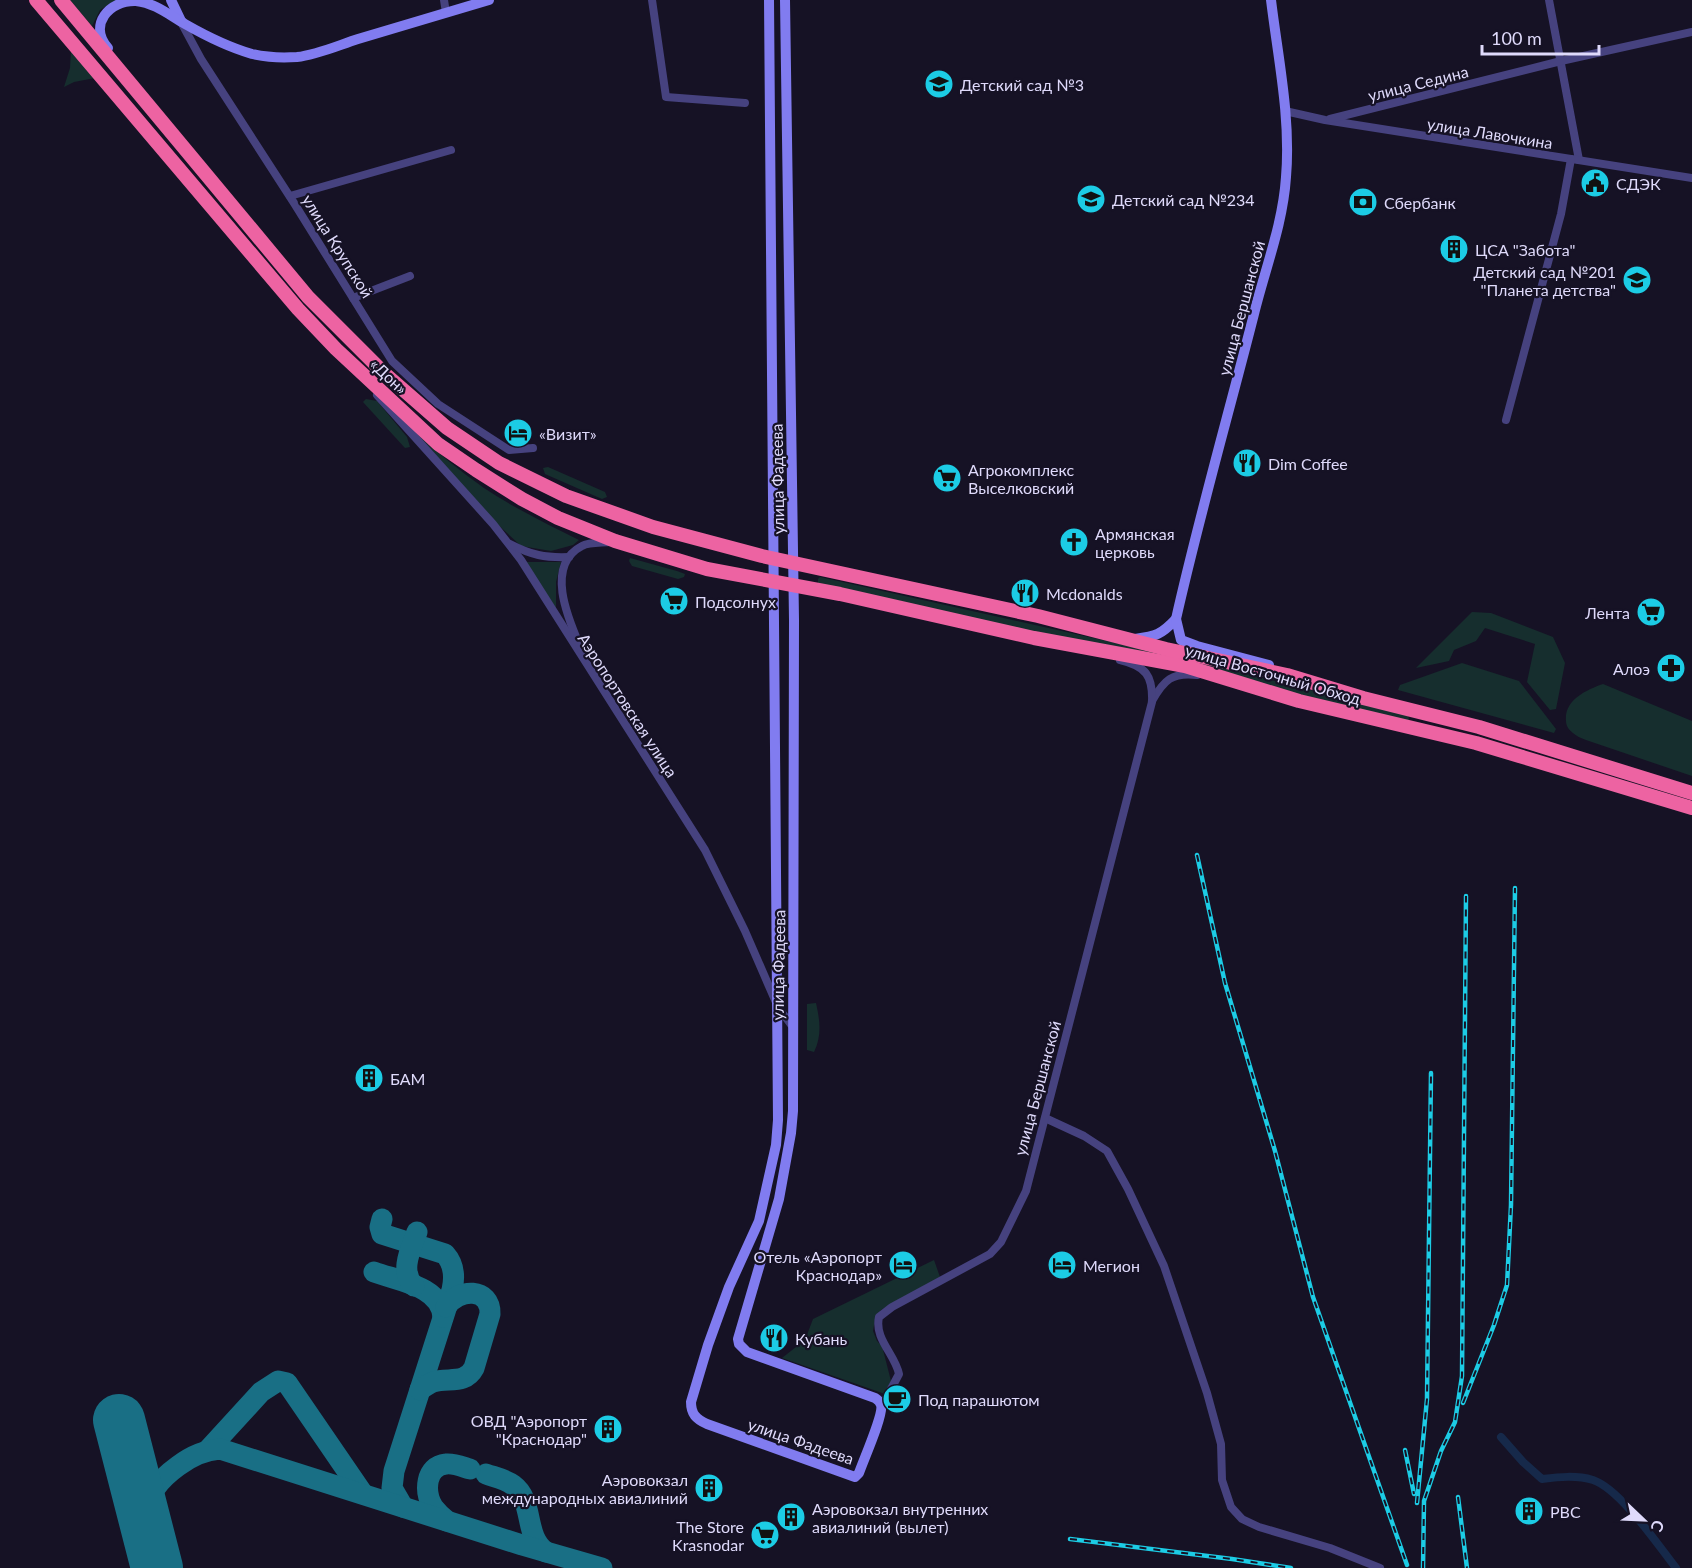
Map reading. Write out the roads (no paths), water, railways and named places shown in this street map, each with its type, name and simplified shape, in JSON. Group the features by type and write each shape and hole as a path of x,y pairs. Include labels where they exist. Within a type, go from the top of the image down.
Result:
{"highway":[{"name":"«Дон»","path":"36,0 268,274 336,349 438,444 522,499 558,518 615,541 707,569 840,594"},
{"name":"«Дон»","path":"61,0 308,297 384,373 447,428 500,463 566,496 653,527 762,556 846,574"},
{"name":"улица Восточный Обход","path":"846,574 1038,616 1166,649 1287,675 1363,698 1479,727 1692,793"},
{"name":"улица Восточный Обход","path":"840,594 1034,638 1185,666 1299,701 1486,746 1692,807"}],"main road":[{"name":"улица Крупской","path":"171,0 181,22"},
{"path":"132,85 130,74 102,41 99,30 106,13 114,7 132,1 164,10 206,36 255,54 298,57 489,0"},
{"name":"улица Фадеева","path":"769,0 778,1120 776,1145 759,1221 708,1345 691,1402 691,1411 695,1417 707,1424 855,1477 879,1420 882,1406 875,1398 743,1349 739,1344 738,1333 779,1198 788,1154 793,1111 794,620 785,0"},
{"name":"улица Бершанской","path":"1176,619 1285,194 1288,146 1271,0"},
{"path":"770,35 779,40 786,33"},
{"path":"1131,639 1156,636 1176,619"},
{"path":"1176,619 1181,640 1277,667 1287,675"},
{"path":"775,668 785,664 794,668"},
{"path":"778,1044 783,1049 787,1049 792,1044"},
{"path":"778,1059 782,1055 792,1058"},
{"path":"735,1275 754,1280"}],"street":[{"path":"444,0 446,13"},
{"path":"652,0 666,96 746,103"},
{"path":"1506,420 1575,159 1561,61 1549,0"},
{"name":"улица Крупской","path":"181,22 201,59 290,196 392,361 438,404 509,450 533,448"},
{"name":"улица Седина","path":"1325,120 1561,61 1692,32"},
{"name":"улица Лавочкина","path":"1285,111 1325,120 1692,178"},
{"path":"290,196 451,150"},
{"path":"353,298 410,276"},
{"name":"Аэропортовская улица","path":"336,349 509,543 705,850 745,931 778,1007 792,1026"},
{"path":"585,661 565,609 562,578 569,557 582,546 615,541"},
{"path":"509,543 528,554 569,557"},
{"name":"улица Бершанской","path":"1070,644 1143,669 1150,678 1152,702"},
{"name":"улица Бершанской","path":"882,1406 899,1374 897,1365 879,1331 879,1317 892,1307 990,1254 1001,1242 1026,1191 1152,702 1161,685 1170,678 1185,674 1220,681 1236,680"},
{"path":"765,979 775,981 778,975"},
{"path":"1045,1118 1084,1136 1107,1151 1128,1189 1164,1266 1207,1393 1221,1444 1222,1480 1231,1507 1242,1519 1259,1527 1330,1548 1380,1568"}],"waterway":[{"path":"1501,1437 1542,1479 1580,1477 1604,1485 1638,1519 1676,1568"}],"railway":[{"path":"1197,855 1225,983 1275,1151 1313,1297 1407,1565"},
{"path":"1463,1403 1507,1285 1511,1205 1515,888"},
{"path":"1423,1568 1424,1501 1441,1451 1455,1422 1462,1376 1466,896"},
{"path":"1417,1503 1427,1399 1431,1073"},
{"path":"1405,1450 1414,1494"},
{"path":"1458,1497 1467,1568"},
{"path":"1070,1539 1291,1568"}],"place":[{"name":"Детский сад №3","path":"939,84"},
{"name":"СДЭК","path":"1595,183"},
{"name":"Детский сад №234","path":"1091,199"},
{"name":"Сбербанк","path":"1363,202"},
{"name":"ЦСА \"Забота\"","path":"1454,249"},
{"name":"Детский сад №201 \"Планета детства\"","path":"1637,280"},
{"name":"«Визит»","path":"518,433"},
{"name":"Dim Coffee","path":"1247,463"},
{"name":"Агрокомплекс Выселковский","path":"947,478"},
{"name":"Армянская церковь","path":"1074,542"},
{"name":"Mcdonalds","path":"1025,593"},
{"name":"Подсолнух","path":"674,601"},
{"name":"Лента","path":"1651,612"},
{"name":"Алоэ","path":"1671,668"},
{"name":"БАМ","path":"369,1078"},
{"name":"Отель «Аэропорт Краснодар»","path":"903,1265"},
{"name":"Мегион","path":"1062,1265"},
{"name":"Кубань","path":"774,1338"},
{"name":"Под парашютом","path":"897,1399"},
{"name":"ОВД \"Аэропорт \"Краснодар\"","path":"608,1429"},
{"name":"Аэровокзал международных авиалиний","path":"709,1488"},
{"name":"РВС","path":"1529,1511"},
{"name":"Аэровокзал внутренних авиалиний (вылет)","path":"791,1517"},
{"name":"The Store Krasnodar","path":"765,1535"}]}
